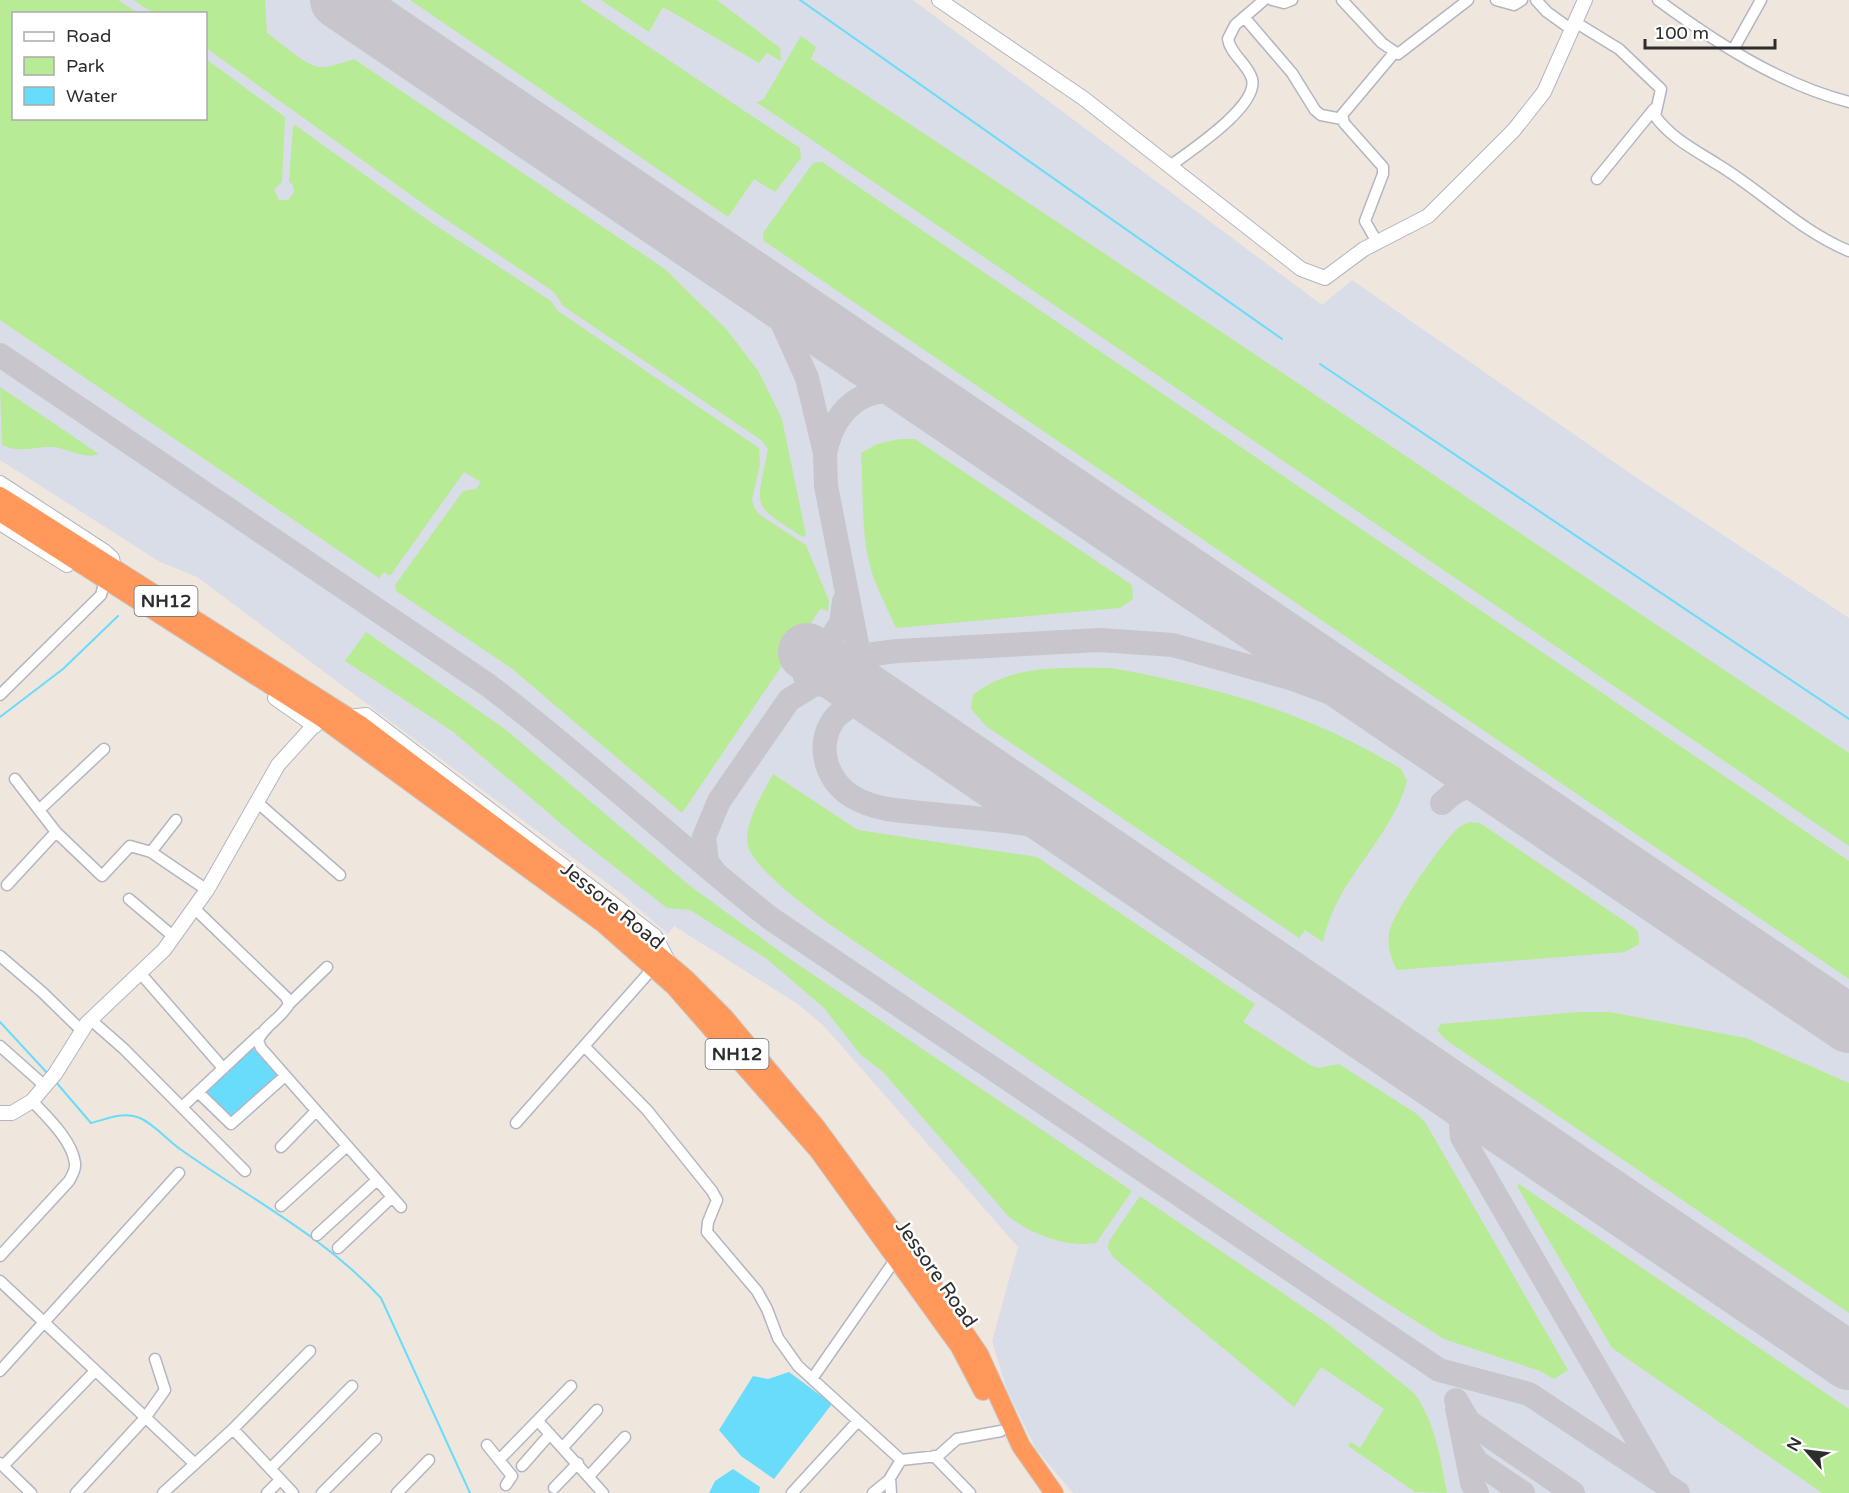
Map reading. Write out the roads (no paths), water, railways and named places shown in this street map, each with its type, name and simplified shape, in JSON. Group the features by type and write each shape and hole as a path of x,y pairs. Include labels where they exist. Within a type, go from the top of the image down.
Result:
{"highway":[{"name":"NH12","path":"0,496 107,578"},
{"name":"Jessore Road","path":"0,512 323,716 662,966 818,1150 897,1257 960,1347 1001,1431 1040,1493"},
{"name":"NH12","path":"323,716 348,717 602,906 662,966 724,1017 816,1127 862,1187 974,1346 1021,1446 1054,1493"}],"street":[{"path":"939,0 1083,98 1301,269 1325,278 1377,242 1428,216 1514,130 1544,92 1585,0"},
{"path":"1170,166 1223,124 1249,97 1253,83 1251,76 1228,39 1235,25 1264,0"},
{"path":"1272,0 1284,3 1292,0"},
{"path":"1342,0 1394,53 1401,53 1468,0"},
{"path":"1496,0 1514,5 1522,0"},
{"path":"1536,0 1547,12 1619,49 1661,89 1660,100 1654,109 1597,179"},
{"path":"1658,0 1712,39 1732,50 1798,84 1849,102"},
{"path":"1732,50 1761,0"},
{"path":"1244,17 1292,73 1315,110 1328,117 1342,119 1383,167 1383,174 1365,221 1377,242"},
{"path":"1342,119 1344,110 1394,53"},
{"path":"1654,109 1659,122 1684,145 1718,164 1819,237 1849,251"},
{"path":"0,483 112,558 101,595 0,695"},
{"path":"0,523 107,578"},
{"path":"0,1113 12,1113 32,1101 49,1081 91,1020 141,974 174,937 207,890 278,765 323,716"},
{"path":"39,810 104,748"},
{"path":"15,779 56,832 102,876 130,846 151,852 207,890"},
{"path":"258,803 340,875"},
{"path":"151,852 176,820"},
{"path":"7,885 56,832"},
{"path":"129,900 174,937"},
{"path":"195,909 286,997 288,1004"},
{"path":"0,956 82,1031"},
{"path":"516,1124 584,1046 662,966"},
{"path":"182,1107 285,1011 288,1004 327,967"},
{"path":"141,974 223,1068"},
{"path":"91,1020 245,1171"},
{"path":"260,1034 258,1041 261,1048 401,1207"},
{"path":"0,1046 49,1081"},
{"path":"584,1046 628,1088 712,1191 717,1200 708,1222 707,1232 757,1291 787,1353 812,1379 901,1460 934,1456 966,1436 1001,1431"},
{"path":"198,1092 231,1124 285,1076"},
{"path":"0,1256 69,1181 74,1170 75,1164 67,1144 32,1101"},
{"path":"281,1147 316,1111"},
{"path":"281,1206 347,1146"},
{"path":"0,1371 45,1324 179,1173"},
{"path":"317,1235 377,1180"},
{"path":"338,1248 392,1197"},
{"path":"812,1379 897,1257"},
{"path":"0,1281 195,1464"},
{"path":"163,1493 233,1429 310,1351"},
{"path":"76,1493 145,1418 165,1390 155,1359"},
{"path":"32,1493 2,1465 95,1371"},
{"path":"270,1469 352,1386"},
{"path":"499,1460 571,1386"},
{"path":"563,1447 597,1410"},
{"path":"538,1421 603,1493"},
{"path":"792,1493 805,1489 858,1421"},
{"path":"233,1429 293,1493"},
{"path":"522,1466 550,1434"},
{"path":"589,1476 626,1437"},
{"path":"322,1493 376,1439"},
{"path":"487,1445 512,1476 506,1485"},
{"path":"934,1456 970,1493"},
{"path":"397,1493 429,1460"},
{"path":"873,1493 889,1480 901,1460"},
{"path":"554,1488 578,1463"},
{"path":"267,1493 280,1480"},
{"path":"889,1480 891,1493"}],"water":[{"path":"252,1047 280,1076 233,1120 204,1090"},
{"path":"789,1372 832,1404 774,1479 741,1456 719,1430 753,1376 768,1379"},
{"path":"733,1469 760,1487 759,1493 709,1493 715,1481"}],"waterway":[{"path":"800,0 1282,339"},
{"path":"1320,364 1849,719"},
{"path":"0,717 63,669 118,616"},
{"path":"0,1022 49,1075"},
{"path":"55,1081 91,1123 122,1115 134,1116 145,1121 180,1149 310,1236 359,1276 381,1298 470,1493"}]}
